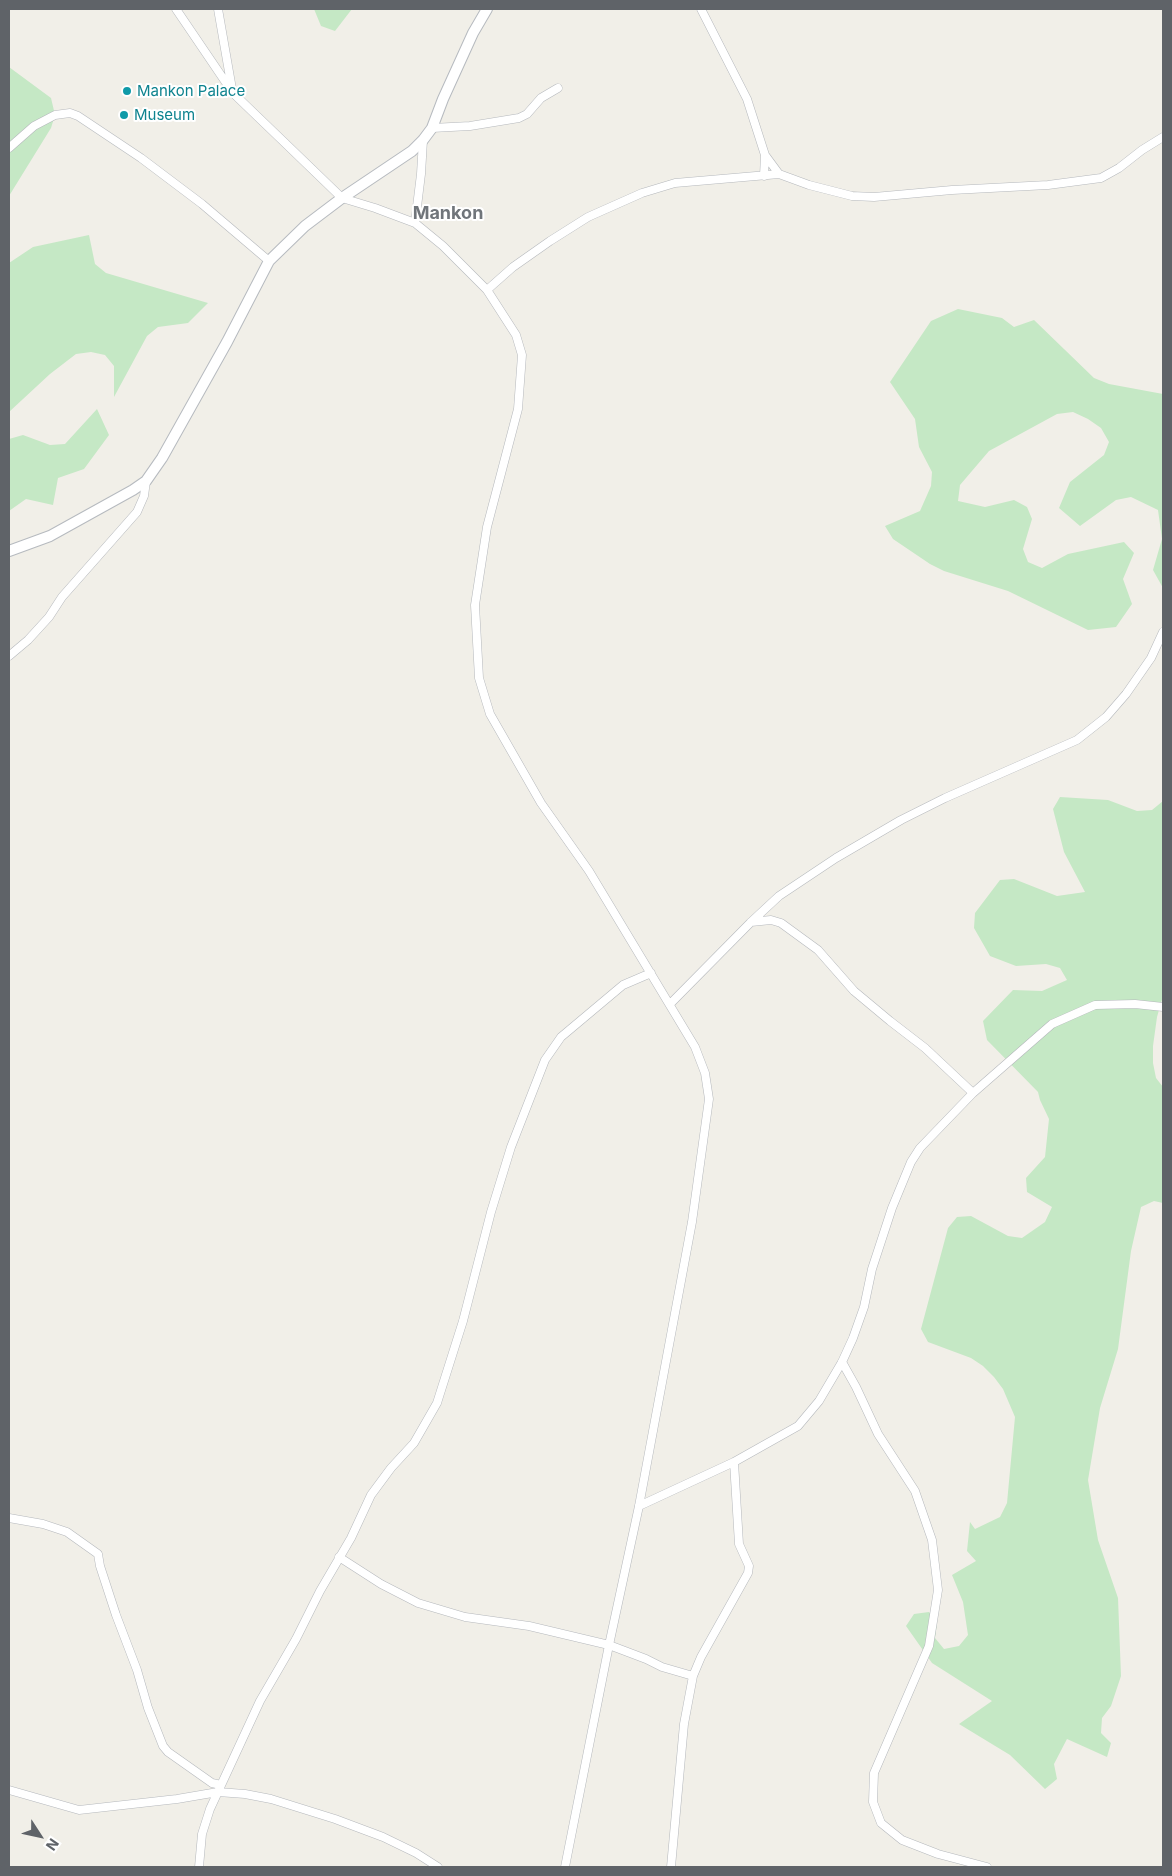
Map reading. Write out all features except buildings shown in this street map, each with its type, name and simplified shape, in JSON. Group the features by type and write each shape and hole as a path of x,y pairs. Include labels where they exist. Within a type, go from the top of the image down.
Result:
{"street":[{"path":"176,9 233,94 342,198 375,208 415,224 443,246 487,290 516,335 522,356 518,409 486,527 475,606 479,678 490,714 541,803 589,871 670,1004 695,1048 706,1073 709,1099 692,1222 640,1506 609,1645 565,1867"},
{"path":"218,9 233,94"},
{"path":"9,551 50,536 146,481 162,458 227,342 269,261 304,226 412,151 423,140 432,128 443,98 483,9"},
{"path":"473,33 487,9"},
{"path":"701,9 747,99 765,155 779,174"},
{"path":"432,128 470,126 519,118 526,114 542,98 558,88"},
{"path":"9,148 34,126 55,115 70,113 78,116 141,158 202,204 269,261"},
{"path":"487,290 513,267 588,217 642,193 675,183 779,174 809,185 852,196 874,198 952,190 1048,186 1101,178 1163,137"},
{"path":"415,224 423,140"},
{"path":"764,176 765,155"},
{"path":"9,656 28,640 49,617 62,597 137,512 144,496 146,481"},
{"path":"670,1004 779,896 836,858 901,820 945,798 1077,740 1106,717 1126,694 1151,658 1163,632"},
{"path":"751,922 771,920 781,923 818,950 854,991 925,1048 973,1093"},
{"path":"199,1867 202,1834 210,1809 260,1701 296,1639 374,1490 414,1443 437,1403 463,1321 491,1212 511,1147 545,1060 561,1037 623,985 651,973"},
{"path":"640,1506 734,1462 798,1426 818,1401 842,1362 864,1307 872,1269 892,1208 911,1162 920,1148 973,1093 1009,1059 1052,1024 1095,1005 1135,1004 1163,1007"},
{"path":"842,1362 878,1434 915,1491 932,1540 938,1590 929,1646 874,1773 872,1802 881,1823 902,1840 938,1854 987,1867"},
{"path":"671,1867 684,1724 692,1676 700,1658 748,1573 749,1566 739,1544 734,1462"},
{"path":"9,1518 43,1524 68,1532 98,1554 116,1615 163,1746 168,1752 219,1789"},
{"path":"339,1557 401,1596 435,1608 465,1617 529,1626 609,1645 646,1658 662,1667 692,1676"},
{"path":"9,1790 79,1810 177,1799 219,1789 270,1799 335,1818 403,1846 438,1867"}],"green space":[{"path":"314,9 352,9 335,31 321,26"},
{"path":"9,67 51,98 55,115 51,128 9,196"},
{"path":"89,235 95,264 106,273 208,303 188,323 158,327 147,336 114,397 114,366 105,355 91,352 76,354 50,374 9,412 9,263 33,247"},
{"path":"958,309 1002,318 1014,327 1034,320 1094,378 1109,384 1163,394 1163,588 1153,570 1162,539 1158,510 1131,497 1116,500 1080,526 1059,508 1070,482 1104,455 1109,442 1101,428 1088,419 1073,412 1057,414 989,451 960,485 958,501 985,507 1014,500 1027,507 1032,519 1023,549 1028,562 1042,568 1068,554 1124,542 1134,553 1123,579 1132,604 1116,627 1088,630 1008,591 944,571 930,564 893,539 885,526 920,511 931,486 932,472 919,447 915,419 890,382 931,321"},
{"path":"97,409 109,435 84,469 58,478 53,505 26,499 9,511 9,439 23,435 50,445 65,444"},
{"path":"1060,797 1108,800 1137,811 1152,810 1163,801 1163,996 1157,1017 1153,1063 1156,1078 1163,1087 1163,1203 1154,1201 1141,1207 1131,1251 1118,1349 1100,1408 1088,1480 1098,1540 1118,1598 1121,1676 1111,1706 1102,1718 1101,1733 1111,1743 1107,1757 1067,1739 1054,1764 1057,1779 1045,1789 1010,1755 959,1724 992,1701 932,1663 906,1626 914,1614 929,1612 937,1623 935,1638 944,1649 959,1646 968,1635 963,1602 952,1575 976,1561 967,1551 970,1522 975,1529 1000,1517 1007,1503 1015,1417 1003,1389 983,1366 971,1358 928,1342 921,1329 948,1228 957,1217 971,1216 1008,1236 1022,1238 1045,1222 1052,1207 1027,1192 1026,1178 1045,1157 1049,1119 1038,1092 987,1040 983,1021 1013,990 1042,991 1067,980 1060,968 1046,964 1016,966 990,956 974,928 975,913 1000,880 1014,879 1057,896 1085,892 1064,852 1053,809"}],"place":[{"name":"Mankon Palace","path":"127,91"},
{"name":"Museum","path":"124,115"}],"district":[{"name":"Mankon","path":"448,214"}]}
